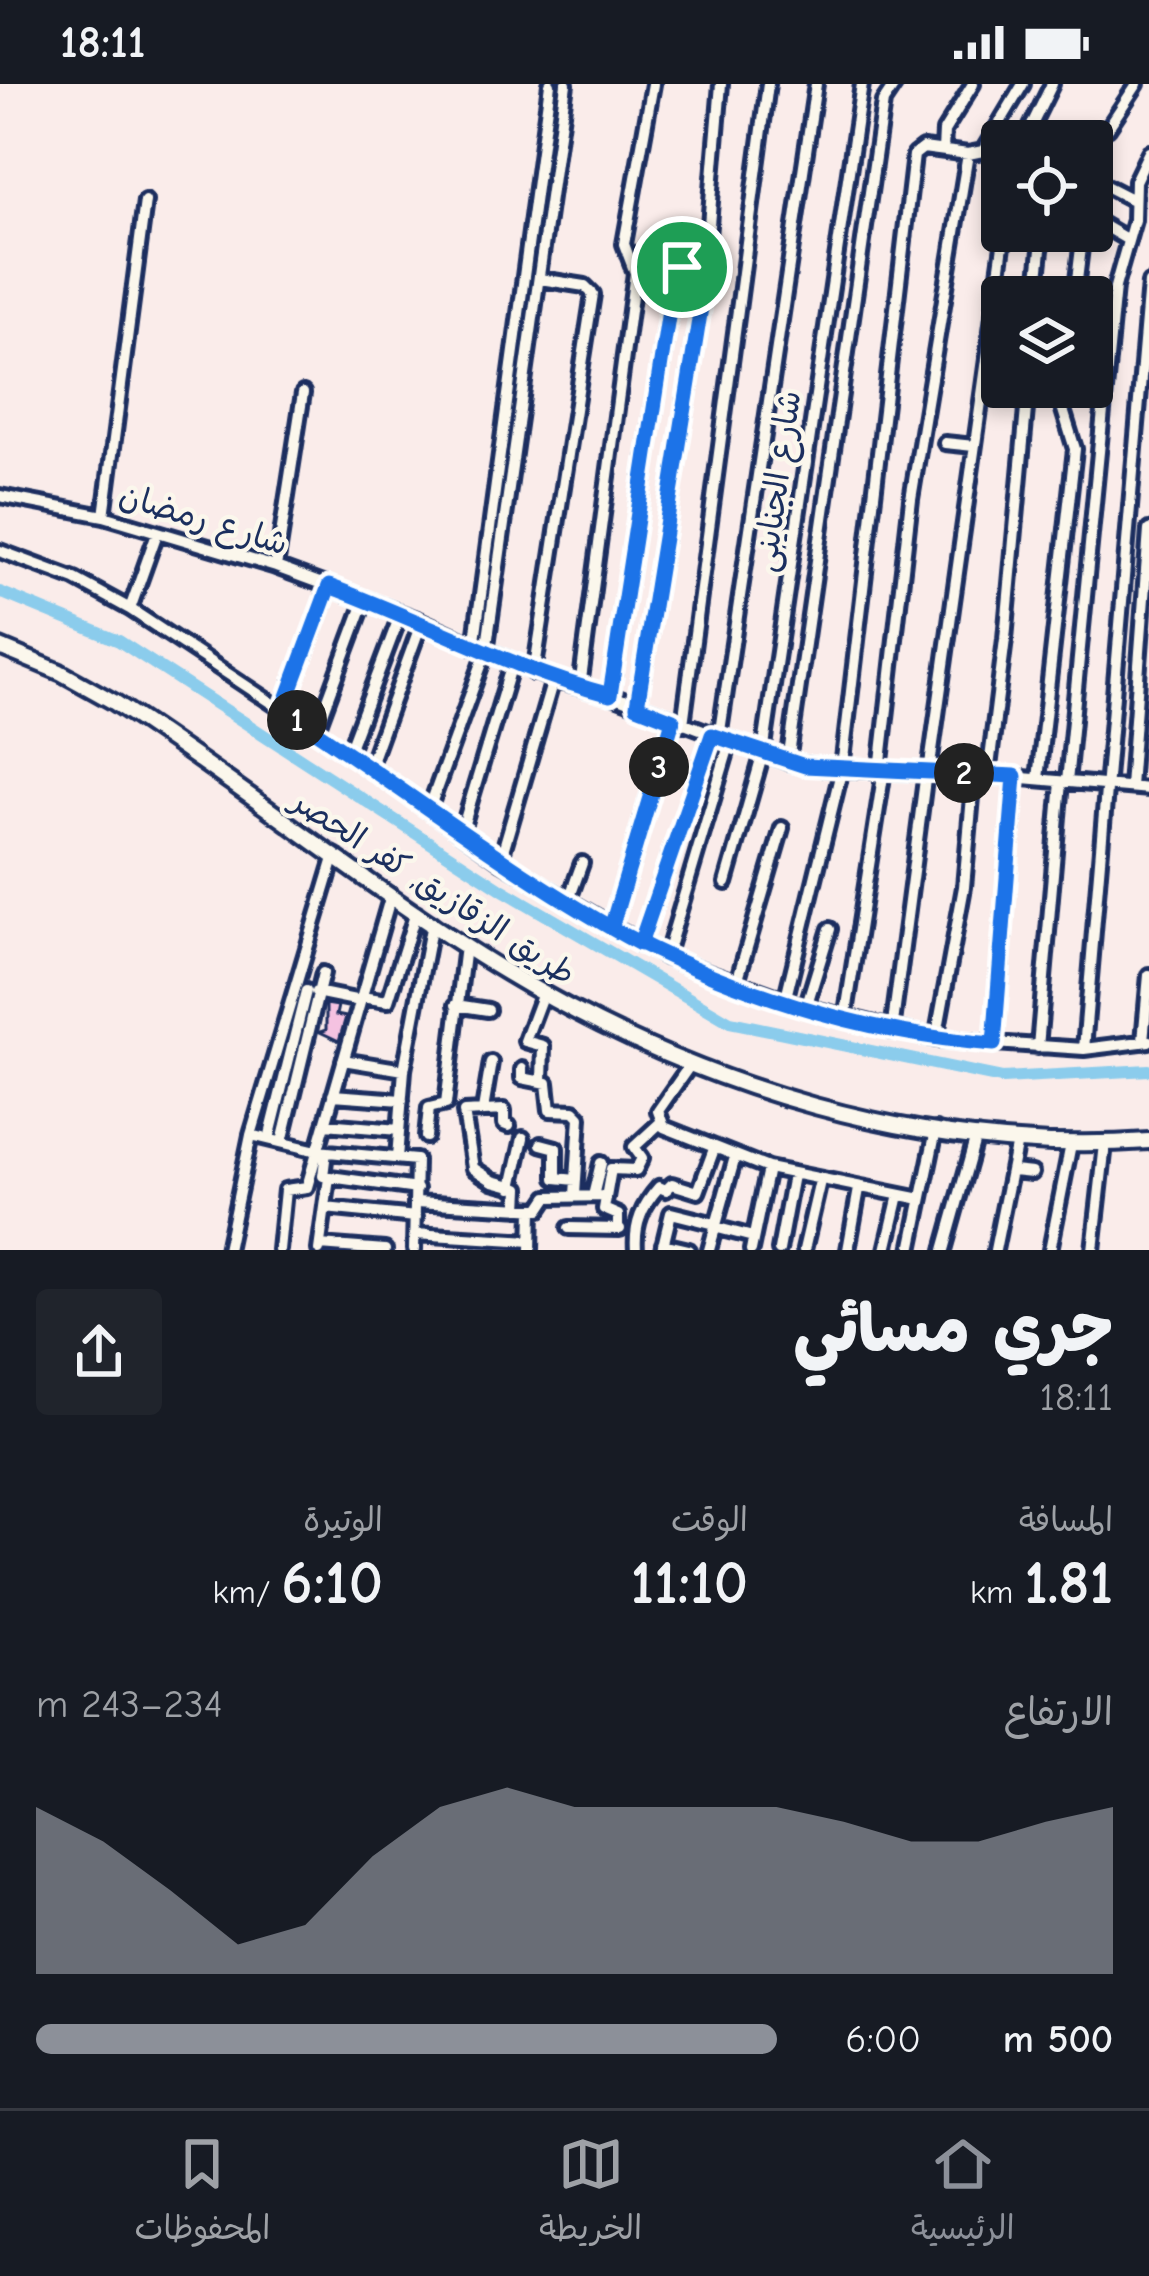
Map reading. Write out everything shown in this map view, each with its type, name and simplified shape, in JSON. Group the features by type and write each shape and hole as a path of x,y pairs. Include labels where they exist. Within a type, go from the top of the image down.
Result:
{"main road":[{"name":"طريق الزقازيق, كفر الحصر","path":"0,647 114,702 465,946 543,993 690,1065 787,1100 936,1130 1071,1144 1149,1141"}],"street":[{"path":"480,649 550,84"},
{"path":"429,809 480,649 540,279 566,84"},
{"path":"580,687 634,273 623,244 653,84"},
{"path":"637,706 705,271 721,84"},
{"path":"611,928 678,722 768,84"},
{"path":"666,957 720,738 816,84"},
{"name":"شارع الجناينى","path":"726,883 764,753 862,84"},
{"path":"788,762 884,102 895,84"},
{"path":"943,150 944,131 973,84"},
{"path":"785,1001 842,768 914,155 923,148 968,154 983,151 1023,84"},
{"path":"1034,120 1052,84"},
{"path":"1113,120 1137,84"},
{"path":"1038,1047 1115,287 1134,220 1135,181 1149,152"},
{"path":"845,1019 882,770 911,499 968,154"},
{"path":"1113,191 1133,200"},
{"path":"104,516 146,201"},
{"path":"1113,231 1128,240"},
{"path":"892,1031 1002,252"},
{"path":"610,695 674,278 682,267 705,271"},
{"path":"534,673 593,294 588,286 540,279"},
{"path":"1084,1049 1149,283"},
{"path":"276,567 303,393"},
{"path":"988,775 1026,408"},
{"path":"1038,779 1075,449 1064,408"},
{"path":"945,443 974,446"},
{"name":"شارع رمضان","path":"0,496 104,516 276,567 422,621 534,673 610,695 788,762 1149,789"},
{"path":"1130,787 1149,530"},
{"path":"130,609 157,533"},
{"path":"0,551 74,579 130,609 369,767 500,861 640,944 736,985 892,1031 936,1039 1084,1049 1146,1041 1149,975"},
{"path":"283,710 329,586"},
{"path":"316,732 365,600"},
{"path":"348,753 401,613"},
{"path":"369,767 422,621"},
{"path":"461,833 512,664"},
{"path":"500,861 553,680"},
{"path":"640,944 720,738"},
{"path":"936,1039 964,887 974,774"},
{"path":"994,1044 1015,776"},
{"path":"736,985 782,828"},
{"path":"276,1141 334,855"},
{"path":"568,902 582,863"},
{"path":"391,895 325,1124 322,1176 518,1208 542,1209 548,1197 600,1196"},
{"path":"306,990 388,1000 416,912"},
{"path":"397,1158 404,1070 432,923"},
{"path":"806,1007 830,929"},
{"path":"426,1137 428,1108 446,1104 465,946"},
{"path":"227,1250 251,1135 306,990 322,973"},
{"path":"542,1081 543,1046 525,1041 543,993"},
{"path":"456,1005 488,1010"},
{"path":"343,1060 404,1070"},
{"path":"483,1110 491,1062"},
{"path":"660,1123 658,1111 690,1065"},
{"path":"523,1069 522,1078 548,1084 550,1110 574,1111 580,1117 574,1195"},
{"path":"333,1095 402,1100"},
{"path":"509,1126 504,1124 504,1110 464,1112 470,1164 493,1181 520,1190 518,1208"},
{"path":"660,1123 768,1168 921,1199"},
{"path":"600,1196 611,1169 636,1170 642,1158 634,1147 660,1123"},
{"path":"325,1124 400,1130"},
{"path":"910,1250 936,1130"},
{"path":"251,1135 321,1151 414,1159 418,1164 414,1250"},
{"path":"944,1250 976,1136"},
{"path":"512,1187 523,1138"},
{"path":"995,1250 1017,1141"},
{"path":"541,1144 556,1148 556,1178 576,1180"},
{"path":"1050,1250 1071,1144"},
{"path":"1093,1250 1105,1144"},
{"path":"636,1250 636,1228 648,1199 659,1187 667,1190 673,1184 698,1192 714,1149"},
{"path":"278,1250 285,1190 306,1189 321,1151"},
{"path":"709,1250 735,1157"},
{"path":"601,1163 600,1196 604,1209 618,1215 618,1229"},
{"path":"688,1250 663,1247 671,1213 752,1244 768,1168"},
{"path":"1013,1171 1032,1174"},
{"path":"779,1250 793,1175"},
{"path":"329,1178 320,1248 385,1250"},
{"path":"805,1250 820,1181"},
{"path":"848,1250 860,1189"},
{"path":"886,1250 899,1196"},
{"path":"325,1208 416,1217"},
{"path":"415,1234 531,1245 532,1209"},
{"path":"569,1228 636,1228"}],"building":[{"path":"326,1004 338,1006 336,1015 346,1017 339,1041 320,1032 326,1030"}],"waterway":[{"path":"0,592 119,641 503,890 730,1022 1002,1078 1149,1070"}],"route":[{"path":"682,267 674,278 610,695 553,680 422,621 329,586 283,710 500,861 589,915 611,928 640,944 712,735 805,766 1015,776 994,1044 936,1039 845,1019 736,985 666,957 640,944 611,928 673,720 637,706 703,295 705,271 682,267"}]}
